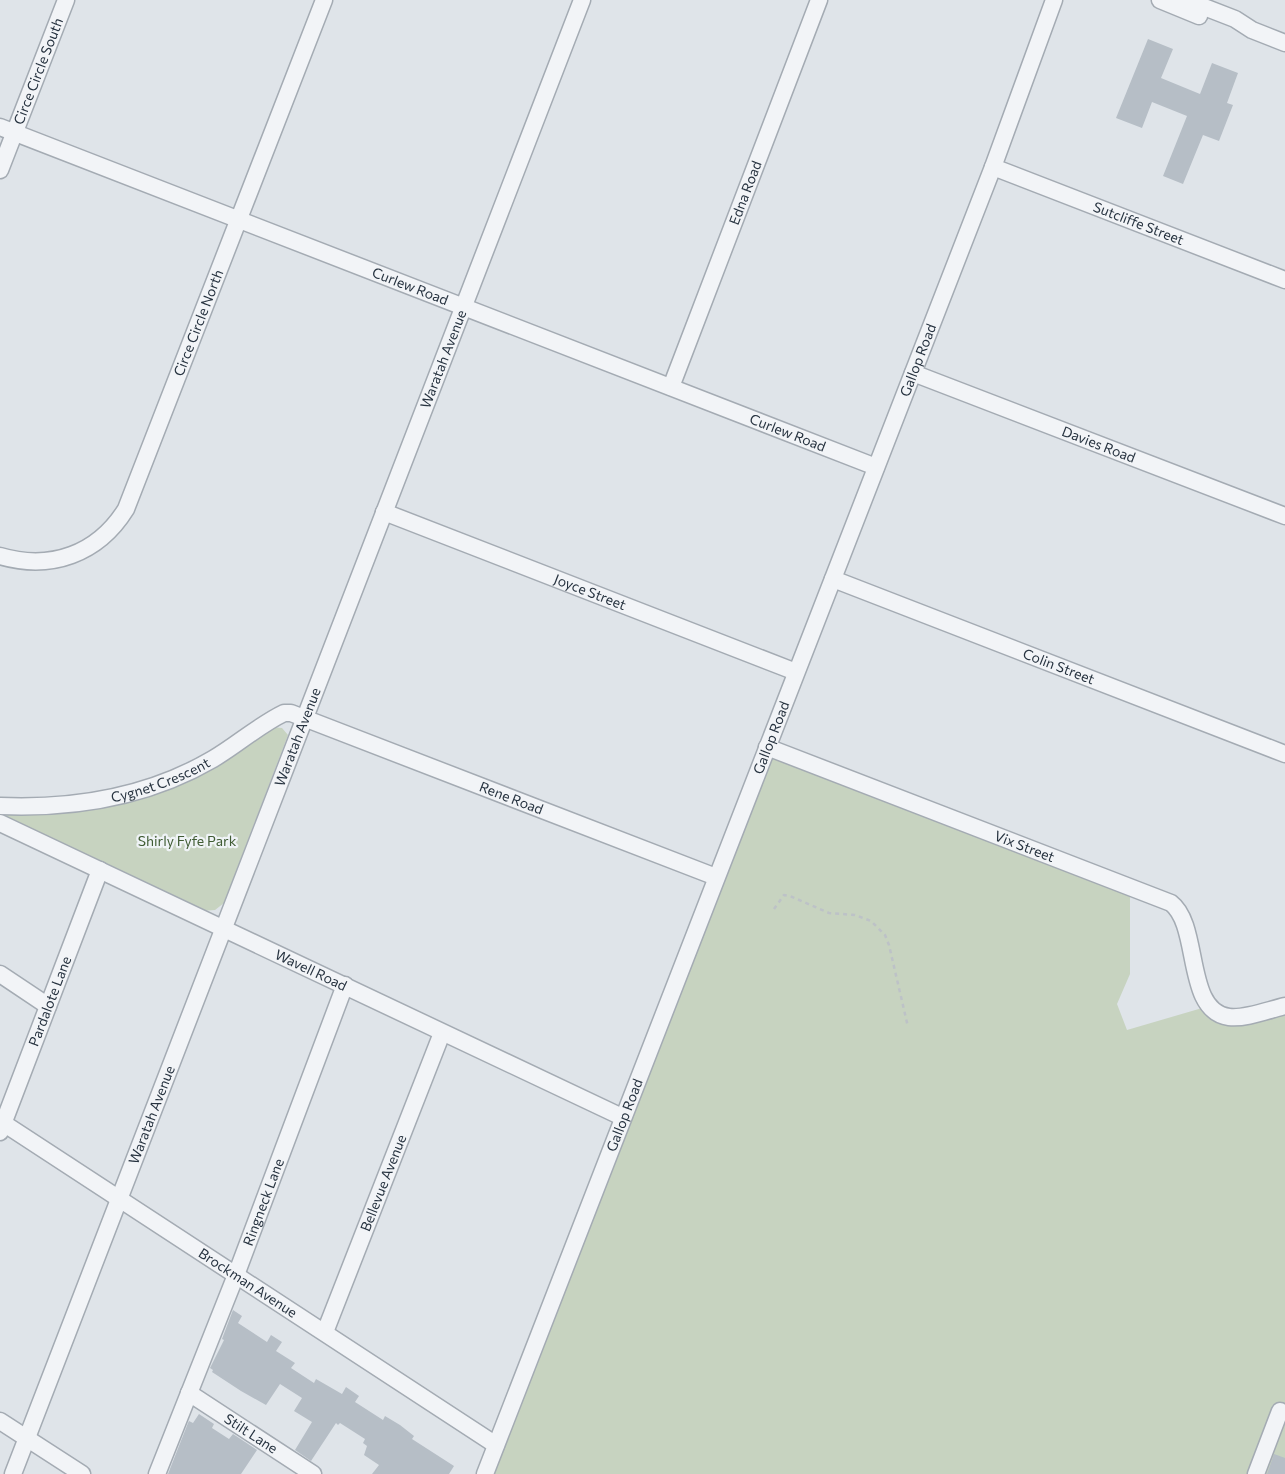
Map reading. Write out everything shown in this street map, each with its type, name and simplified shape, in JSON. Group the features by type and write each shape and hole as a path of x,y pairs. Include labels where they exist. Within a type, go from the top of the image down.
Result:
{"street":[{"name":"Circe Circle South","path":"0,170 7,129 66,0"},
{"name":"Circe Circle North","path":"0,556 32,562 55,561 75,555 104,536 117,523 133,494 324,0"},
{"name":"Waratah Avenue","path":"13,1474 582,0"},
{"name":"Edna Road","path":"671,387 819,0"},
{"name":"Gallop Road","path":"485,1474 622,1117 993,167 1054,0"},
{"path":"1160,0 1202,7"},
{"path":"1186,0 1202,7 1232,28 1252,30 1285,43"},
{"name":"Curlew Road","path":"7,129 876,467"},
{"name":"Sutcliffe Street","path":"993,167 1285,280"},
{"name":"Davies Road","path":"913,373 1285,516"},
{"name":"Joyce Street","path":"384,512 796,672"},
{"name":"Colin Street","path":"833,579 1285,754"},
{"name":"Cygnet Crescent","path":"0,806 38,808 79,804 132,794 186,774 284,712 305,719"},
{"name":"Rene Road","path":"305,719 716,877"},
{"name":"Vix Street","path":"767,747 1171,903 1181,914 1200,988 1215,1010 1228,1017 1239,1017 1285,1006"},
{"name":"Wavell Road","path":"0,823 622,1117"},
{"name":"Pardalote Lane","path":"1,1125 100,870"},
{"path":"0,974 48,1006"},
{"name":"Ringneck Lane","path":"157,1474 236,1275 345,985"},
{"name":"Bellevue Avenue","path":"324,1332 442,1033"},
{"name":"Brockman Avenue","path":"1,1125 236,1275 496,1445"},
{"name":"Stilt Lane","path":"189,1393 313,1474"},
{"path":"1256,1474 1280,1411"},
{"path":"0,1421 82,1474"}],"path":[{"path":"774,908 784,895 790,896 829,914 860,916 878,926 885,935 889,945 908,1027"}],"green space":[{"name":"Shirly Fyfe Park","path":"272,727 282,728 288,735 224,903 215,910 202,911 1,817 3,813 74,812 129,801 180,783 231,757"},
{"path":"769,751 1130,894 1130,974 1117,1004 1127,1030 1209,1006 1223,1017 1285,1010 1285,1474 489,1474"}],"building":[{"path":"1148,39 1173,49 1161,78 1200,94 1212,63 1238,73 1227,103 1233,105 1219,141 1203,135 1183,184 1163,176 1187,116 1152,102 1142,128 1116,118"},
{"path":"233,1310 242,1316 238,1323 267,1342 271,1335 282,1342 276,1351 295,1363 291,1368 314,1383 316,1379 342,1394 346,1387 359,1396 355,1402 383,1420 385,1416 400,1425 414,1436 412,1439 454,1466 449,1474 372,1474 379,1465 364,1455 367,1446 363,1443 365,1439 340,1423 338,1425 336,1423 311,1461 295,1450 312,1422 294,1411 302,1398 280,1384 266,1405 212,1372 213,1370 210,1368 224,1340 222,1339"},
{"path":"199,1414 214,1424 212,1428 229,1439 233,1434 257,1450 241,1474 168,1474 189,1421 193,1423"},
{"path":"1274,1454 1285,1458 1285,1474 1267,1474"}]}
